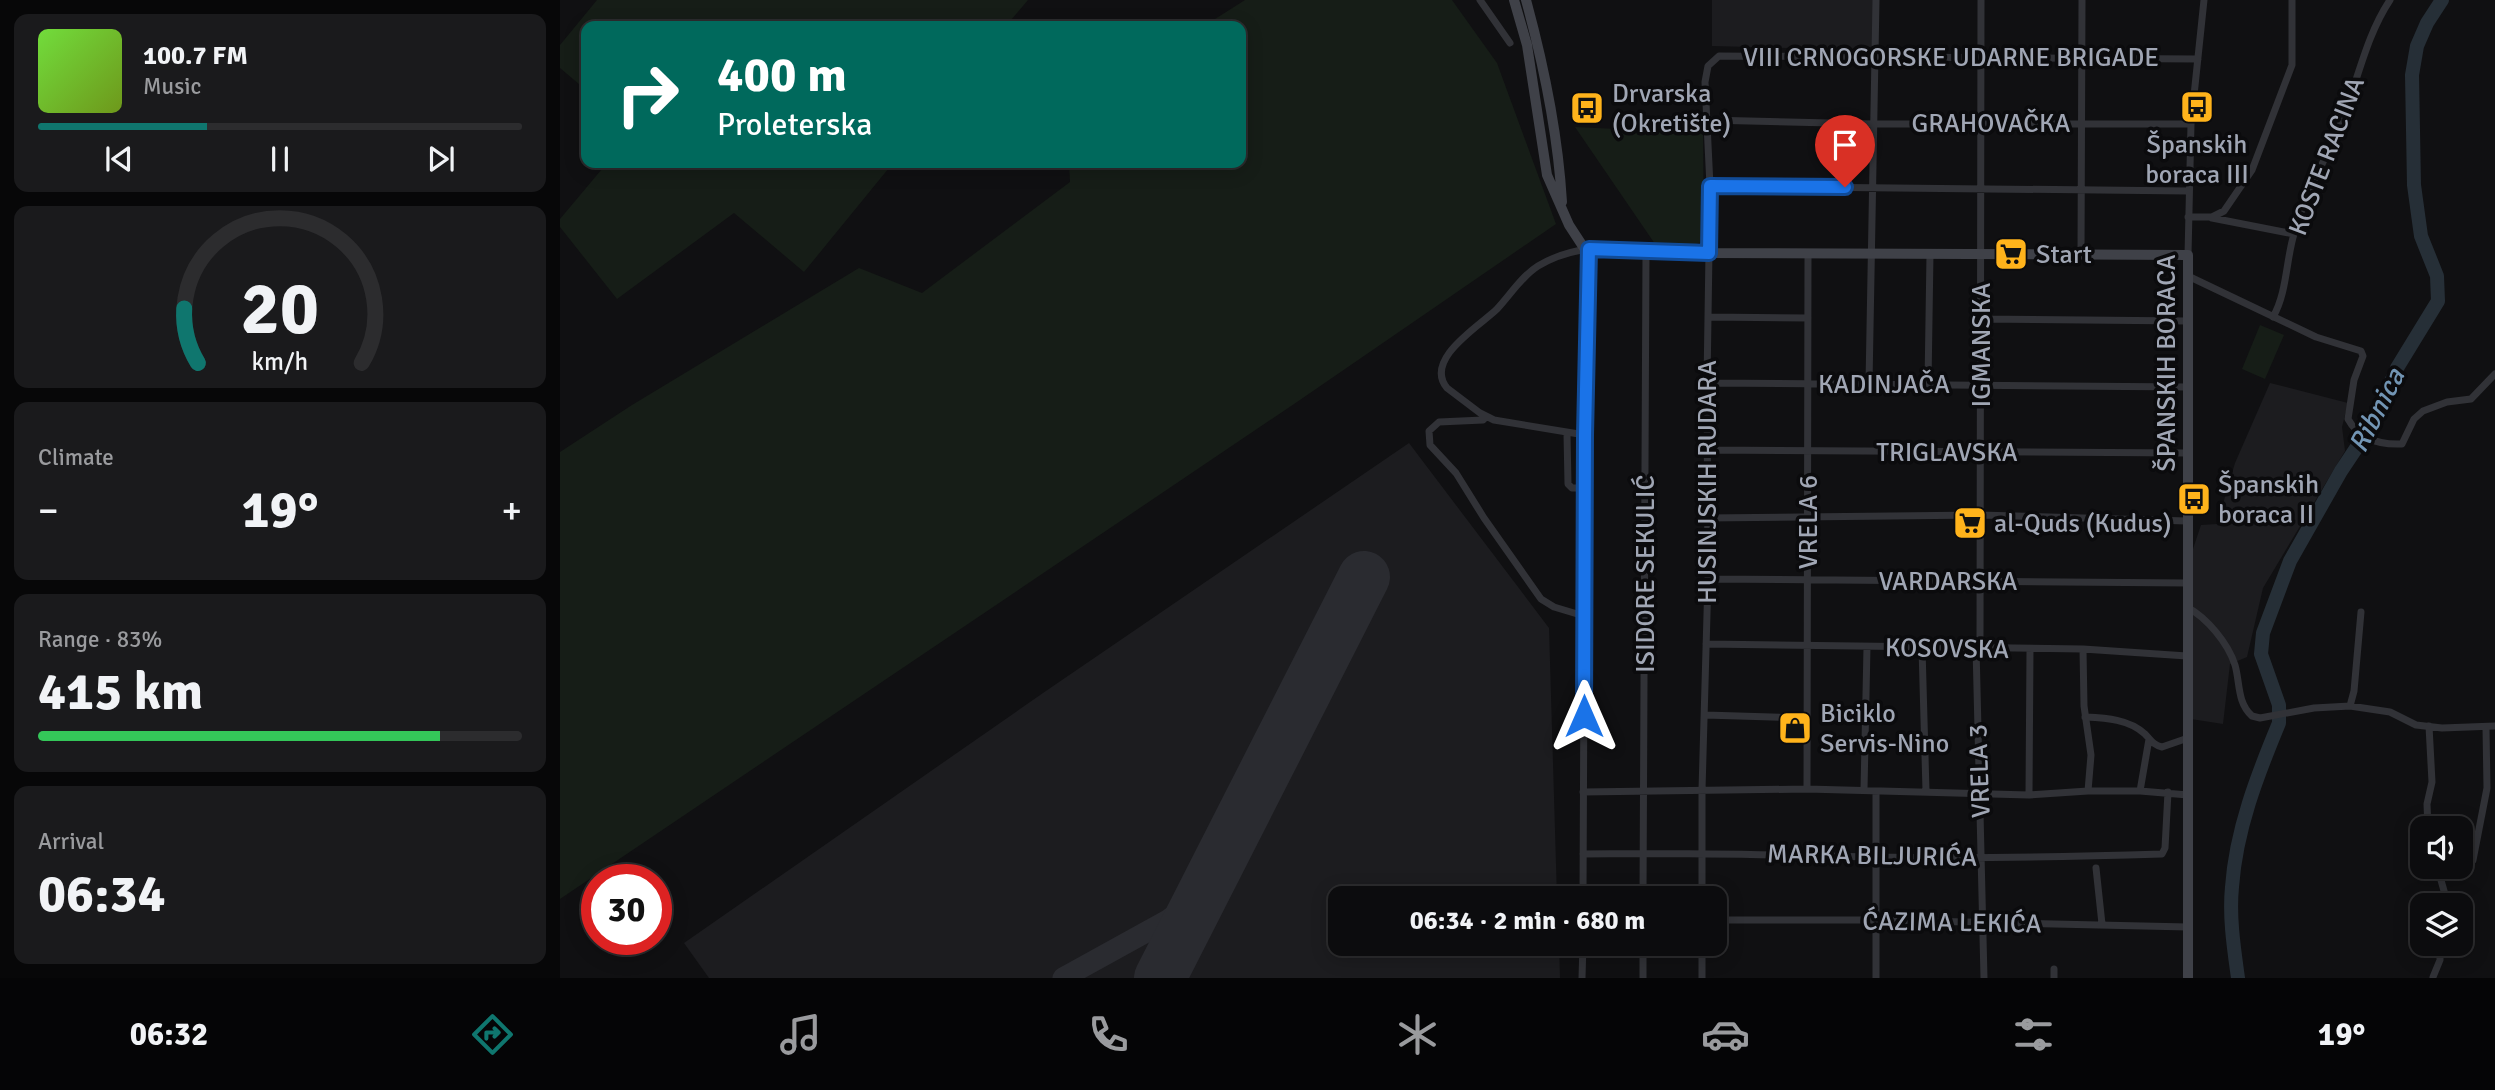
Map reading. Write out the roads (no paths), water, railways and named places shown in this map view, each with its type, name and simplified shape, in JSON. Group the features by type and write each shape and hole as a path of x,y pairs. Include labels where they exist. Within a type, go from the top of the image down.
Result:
{"main road":[{"path":"1514,0 1527,45 1547,176 1581,247 1709,253 2188,255"},
{"path":"1526,0 1538,42 1553,123 1562,209"},
{"name":"ŠPANSKIH BORACA","path":"2188,255 2188,978"}],"street":[{"path":"1480,0 1510,43"},
{"path":"1869,384 1876,0"},
{"name":"IGMANSKA","path":"1978,647 1981,0"},
{"path":"2081,254 2082,0"},
{"name":"ŠPANSKIH BORACA","path":"2188,255 2191,124 2204,0"},
{"path":"2212,217 2224,211 2252,170 2292,65 2292,0"},
{"name":"KOSTE RACINA","path":"2273,317 2281,300 2294,234 2307,195 2346,110 2375,27 2390,0"},
{"name":"VIII CRNOGORSKE UDARNE BRIGADE","path":"1708,66 1719,56 2198,59"},
{"name":"HUSINJSKIH RUDARA","path":"1702,886 1708,579 1710,186 1705,82 1708,66"},
{"name":"GRAHOVAČKA","path":"1707,120 1873,124 2191,124"},
{"path":"1710,186 2188,191"},
{"path":"2188,217 2212,217 2294,234"},
{"path":"1583,886 1584,488 1589,249 1555,258 1537,267 1494,312 1459,340 1444,366 1444,384 1458,398 1486,417 1567,434 1585,435"},
{"name":"ISIDORE SEKULIĆ","path":"1643,886 1646,250"},
{"name":"VRELA 6","path":"1807,789 1808,254"},
{"path":"1928,384 1930,254"},
{"path":"2188,276 2315,337 2361,351 2363,356 2354,380 2348,419 2362,435 2374,441 2402,444 2414,419 2423,411 2446,402 2471,399 2495,374"},
{"path":"1708,317 1808,318"},
{"path":"1980,319 2187,321"},
{"name":"KADINJAČA","path":"1707,383 2188,387"},
{"path":"1486,417 1483,420 1439,422 1429,431 1430,445 1456,473 1478,510 1541,599 1554,607 1584,616"},
{"path":"1567,434 1568,484 1572,488 1584,488"},
{"name":"TRIGLAVSKA","path":"1707,450 2187,453"},
{"path":"1707,518 1980,515 2187,520"},
{"name":"VARDARSKA","path":"1708,579 2188,583"},
{"path":"2187,607 2205,621 2230,653 2235,664 2240,695 2248,713 2256,718 2325,706 2350,706 2390,712 2413,724 2486,728 2495,726"},
{"path":"2350,706 2354,691 2361,612"},
{"name":"KOSOVSKA","path":"1706,644 2084,649 2187,656"},
{"path":"1864,790 1867,647"},
{"name":"VRELA 3","path":"1978,647 1984,978"},
{"path":"1923,648 1926,791"},
{"path":"2029,795 2030,649"},
{"path":"2084,649 2085,717 2091,755 2088,791"},
{"path":"1705,715 1807,718"},
{"path":"2085,717 2118,720 2137,728 2157,746 2162,747 2188,738"},
{"path":"2428,816 2432,782 2429,726"},
{"path":"2473,860 2487,788 2486,728"},
{"path":"2140,791 2149,739"},
{"path":"1583,792 1807,789 2029,795 2140,791 2188,795"},
{"path":"1876,790 1876,978"},
{"name":"MARKA BILJURIĆA","path":"1583,854 1702,852 1982,857 2162,854 2165,848 2168,792"},
{"path":"2096,868 2102,924"},
{"name":"ĆAZIMA LEKIĆA","path":"1727,920 1876,920 2188,927"},
{"path":"1583,956 1583,978"},
{"path":"1643,956 1643,978"},
{"path":"1702,956 1702,978"},
{"path":"2434,977 2440,956"},
{"path":"2054,969 2054,978"}],"waterway":[{"name":"Ribnica","path":"2238,978 2231,910 2234,866 2249,804 2279,723 2279,705 2261,654 2263,633 2290,561 2341,471 2373,423 2397,368 2438,301 2437,276 2421,236 2414,185 2412,75 2417,46 2427,23 2442,0"}],"place":[{"name":"Španskih boraca III","path":"2197,107"},
{"name":"Drvarska (Okretište)","path":"1587,108"},
{"name":"Start","path":"2011,254"},
{"name":"Španskih boraca II","path":"2194,499"},
{"name":"al-Quds (Kudus)","path":"1970,523"},
{"name":"Biciklo Servis-Nino","path":"1795,728"}]}
